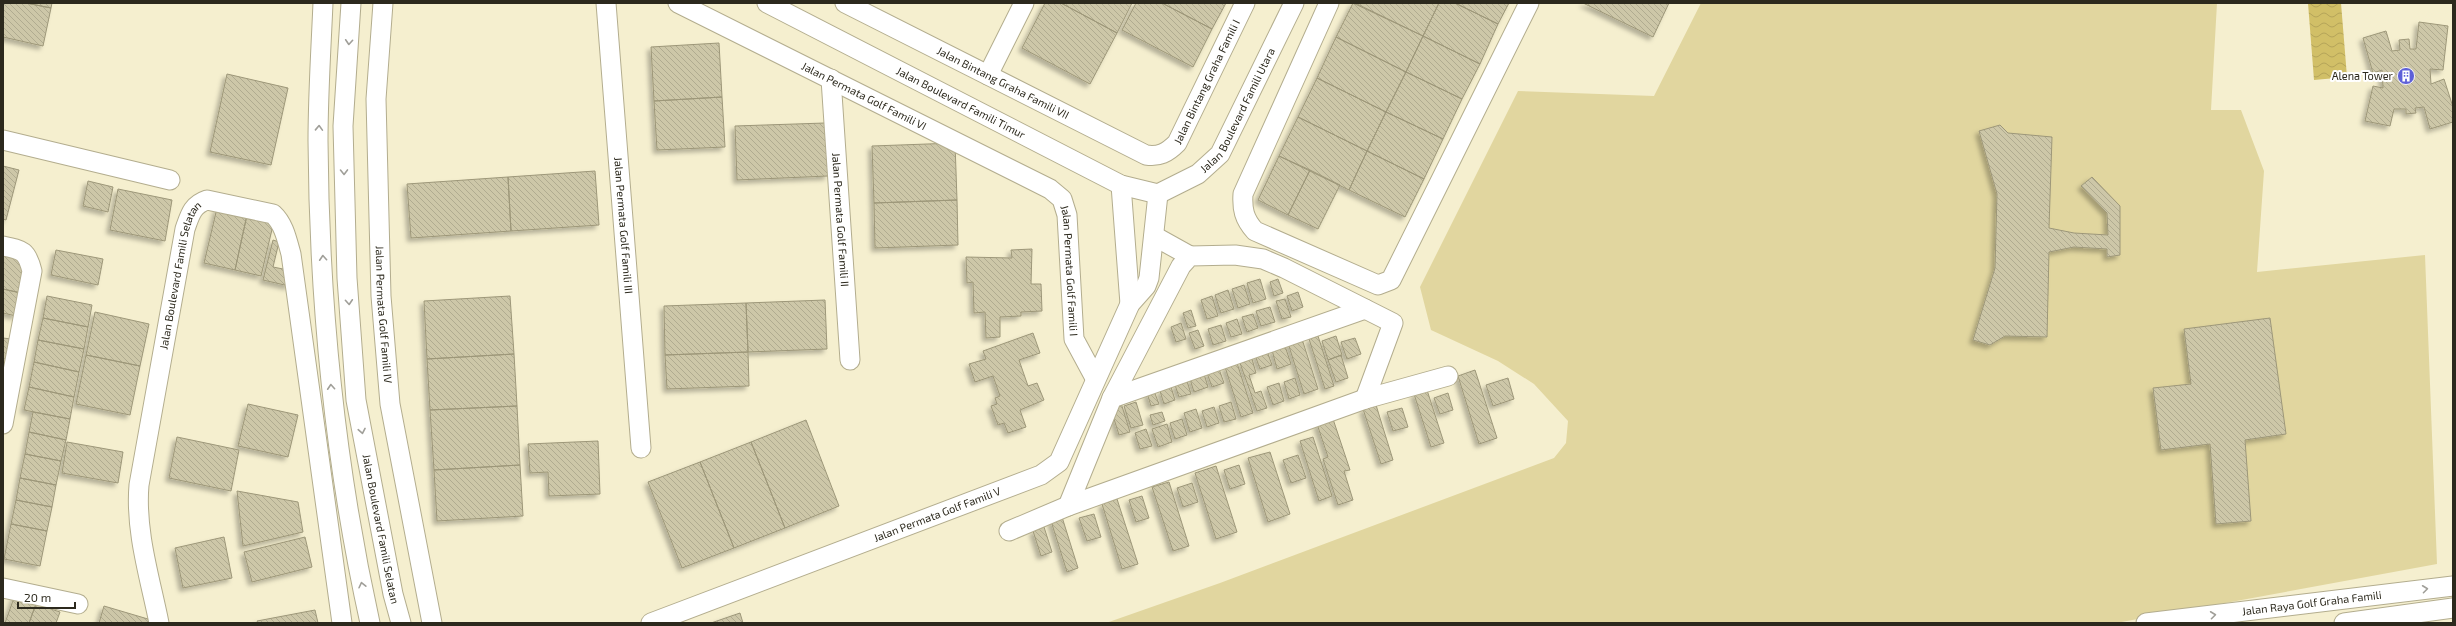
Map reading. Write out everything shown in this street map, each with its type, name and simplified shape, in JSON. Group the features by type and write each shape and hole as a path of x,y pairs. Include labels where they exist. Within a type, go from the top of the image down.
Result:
{"street":[{"path":"323,3 318,140 321,226 331,392 358,567 370,623"},
{"name":"Jalan Boulevard Famili Selatan","path":"351,3 343,126 347,278 356,400 393,594 401,623"},
{"name":"Jalan Permata Golf Famili IV","path":"383,3 376,99 382,311 390,404 432,623"},
{"name":"Jalan Permata Golf Famili III","path":"606,3 641,448"},
{"name":"Jalan Permata Golf Famili VI","path":"678,3 1050,189"},
{"name":"Jalan Boulevard Famili Timur","path":"767,3 1121,185 1158,194"},
{"name":"Jalan Bintang Graha Famili VII","path":"845,3 1146,155 1162,154"},
{"path":"988,75 1024,3"},
{"name":"Jalan Bintang Graha Famili I","path":"1162,154 1177,143 1245,3"},
{"name":"Jalan Boulevard Famili Utara","path":"1158,194 1198,174 1220,154 1294,3"},
{"path":"1329,3 1243,194 1242,209 1248,224 1255,231 1378,285 1391,280 1529,3"},
{"name":"Jalan Permata Golf Famili II","path":"831,79 850,360"},
{"path":"3,140 170,180"},
{"name":"Jalan Permata Golf Famili V","path":"1121,185 1130,304"},
{"name":"Jalan Permata Golf Famili I","path":"1050,189 1062,199 1067,215 1074,339 1095,378"},
{"name":"Jalan Permata Golf Famili V","path":"651,623 1041,475 1059,462 1095,378 1130,304 1148,282 1158,194"},
{"name":"Jalan Boulevard Famili Selatan","path":"160,623 140,528 137,508 139,485 185,229 191,210 198,203 207,200 273,214 279,219 285,234 291,254 342,623"},
{"path":"1154,236 1190,256 1235,255 1262,259 1284,268 1393,323 1365,399"},
{"path":"3,246 19,249 29,256 32,271 3,424"},
{"path":"1068,506 1112,398 1172,280 1190,256"},
{"path":"1112,398 1365,309"},
{"path":"1009,531 1068,506 1365,399 1448,376"},
{"name":"Jalan Raya Golf Graha Famili","path":"2146,623 2453,586"},
{"path":"3,588 78,604"},
{"path":"2396,593 2408,614"},
{"path":"2389,617 2396,593"},
{"path":"2344,623 2453,608"}],"shaded area":[{"path":"1701,3 2217,3 2211,110 2241,110 2264,171 2257,272 2425,255 2437,564 2116,623 1106,623 1220,583 1554,458 1566,443 1568,421 1534,384 1498,361 1431,330 1420,287 1518,91 1654,96"}],"water":[{"path":"2308,3 2341,3 2347,77 2314,80"}],"building":[{"path":"3,3 26,3 51,8 43,46 3,37"},
{"path":"26,3 52,3 51,8"},
{"path":"1045,3 1061,3 1117,33 1090,84 1022,48"},
{"path":"1061,3 1132,3 1117,33"},
{"path":"1136,3 1162,3 1212,29 1193,67 1122,30"},
{"path":"1162,3 1226,3 1212,29"},
{"path":"1353,3 1423,36 1406,72 1336,37"},
{"path":"1355,3 1439,3 1423,36"},
{"path":"1439,3 1455,3 1498,24 1480,64 1423,36"},
{"path":"1455,3 1509,3 1498,24"},
{"path":"1583,3 1669,3 1653,37"},
{"name":"Alena Tower","path":"2419,22 2448,26 2443,70 2430,69 2431,84 2444,79 2453,107 2453,122 2430,129 2424,107 2415,108 2416,113 2406,114 2406,109 2394,109 2390,126 2365,121 2373,86 2383,88 2382,70 2373,73 2363,38 2386,31 2392,51 2400,50 2399,40 2409,39 2410,49 2416,49"},
{"path":"1423,36 1480,64 1462,99 1406,72"},
{"path":"1336,37 1406,72 1386,112 1317,78"},
{"path":"719,43 722,97 654,101 651,47"},
{"path":"1406,72 1462,99 1443,139 1386,112"},
{"path":"227,74 288,88 271,165 210,152"},
{"path":"1317,78 1386,112 1367,151 1298,117"},
{"path":"722,97 725,147 657,150 654,101"},
{"path":"1386,112 1443,139 1424,179 1367,151"},
{"path":"1298,117 1367,151 1349,190 1279,156"},
{"path":"825,123 828,176 737,180 735,126"},
{"path":"2000,125 2008,133 2052,137 2049,228 2074,233 2108,235 2107,213 2081,186 2092,177 2120,206 2120,255 2107,257 2107,249 2074,247 2049,252 2047,337 2005,336 1990,345 1973,340 1995,268 1997,194 1979,131"},
{"path":"955,143 957,200 874,203 872,146"},
{"path":"1367,151 1424,179 1405,217 1349,190"},
{"path":"1279,156 1310,170 1288,215 1258,200"},
{"path":"3,166 19,170 6,220 3,219"},
{"path":"1310,170 1340,185 1318,229 1288,215"},
{"path":"595,171 599,225 511,231 508,177"},
{"path":"508,177 511,231 411,238 407,184"},
{"path":"88,181 113,187 108,212 83,206"},
{"path":"118,189 172,200 165,241 110,230"},
{"path":"957,200 958,245 875,248 874,203"},
{"path":"217,208 247,215 235,270 204,263"},
{"path":"247,215 274,221 261,276 235,270"},
{"path":"273,240 279,242 273,267 293,271 289,286 263,280"},
{"path":"1032,249 1031,284 1041,284 1042,311 1021,312 1021,316 1000,317 1000,337 986,338 985,312 974,313 973,282 967,283 966,257 1012,258 1011,250"},
{"path":"56,250 103,259 98,285 51,275"},
{"path":"3,253 28,258 21,293 3,289"},
{"path":"1260,279 1266,299 1253,303 1247,283"},
{"path":"1278,279 1283,293 1274,296 1270,282"},
{"path":"1244,285 1250,304 1238,308 1232,289"},
{"path":"3,289 21,293 16,316 3,313"},
{"path":"1228,290 1234,309 1221,313 1215,295"},
{"path":"1298,292 1303,307 1292,311 1287,296"},
{"path":"47,296 92,305 88,327 43,318"},
{"path":"510,296 514,354 427,359 424,301"},
{"path":"1212,296 1218,316 1207,319 1201,300"},
{"path":"1285,299 1291,317 1282,319 1276,301"},
{"path":"825,300 827,349 748,352 746,303"},
{"path":"746,303 748,352 665,355 664,306"},
{"path":"1270,307 1275,322 1261,326 1256,311"},
{"path":"1191,310 1196,326 1188,328 1183,313"},
{"path":"95,312 149,324 140,366 86,355"},
{"path":"1253,314 1258,328 1247,332 1242,317"},
{"path":"43,318 88,327 84,349 38,340"},
{"path":"2270,318 2286,434 2245,440 2251,521 2216,524 2210,444 2161,450 2153,388 2191,384 2184,329"},
{"path":"1237,319 1242,334 1231,337 1226,323"},
{"path":"1181,323 1186,339 1176,342 1171,327"},
{"path":"1221,325 1226,341 1213,345 1208,329"},
{"path":"1198,330 1204,346 1195,349 1189,333"},
{"path":"1033,333 1040,353 1019,360 1028,386 1037,383 1044,400 1020,410 1026,427 1008,433 1004,423 998,425 991,406 997,404 995,398 1000,396 993,376 975,382 969,364 986,359 983,351"},
{"path":"1318,336 1334,386 1325,389 1309,339"},
{"path":"1336,336 1342,355 1328,360 1322,341"},
{"path":"3,338 11,339 6,363 3,362"},
{"path":"1355,338 1361,354 1347,359 1341,342"},
{"path":"1302,339 1318,389 1304,394 1288,343"},
{"path":"38,340 84,349 79,372 34,362"},
{"path":"1285,346 1291,364 1277,369 1272,350"},
{"path":"1267,351 1272,365 1260,369 1255,355"},
{"path":"748,352 749,386 667,389 665,355"},
{"path":"514,354 517,406 430,410 427,359"},
{"path":"86,355 140,366 130,415 76,404"},
{"path":"1341,355 1348,378 1336,382 1328,360"},
{"path":"1252,359 1256,373 1249,375 1255,393 1261,391 1267,408 1257,411 1240,363"},
{"path":"34,362 79,372 74,397 29,387"},
{"path":"1237,363 1253,413 1241,417 1225,367"},
{"path":"1219,369 1224,383 1212,387 1207,373"},
{"path":"1475,370 1497,438 1479,444 1458,376"},
{"path":"1204,374 1208,387 1194,392 1190,379"},
{"path":"1295,378 1300,395 1289,399 1284,382"},
{"path":"1508,378 1514,399 1493,406 1486,385"},
{"path":"1187,381 1191,394 1179,397 1175,385"},
{"path":"1279,383 1284,401 1273,405 1267,387"},
{"path":"29,387 74,397 70,419 24,410"},
{"path":"1171,387 1175,400 1164,404 1160,391"},
{"path":"1427,390 1444,443 1431,447 1414,394"},
{"path":"1154,391 1159,404 1151,406 1147,393"},
{"path":"1448,393 1453,410 1440,414 1434,398"},
{"path":"1136,402 1143,425 1131,428 1124,406"},
{"path":"1231,402 1236,419 1224,422 1219,406"},
{"path":"1121,403 1130,432 1119,435 1110,406"},
{"path":"248,404 298,415 288,457 238,446"},
{"path":"1376,405 1393,460 1381,464 1363,409"},
{"path":"517,406 520,465 434,470 430,410"},
{"path":"1214,407 1219,423 1207,427 1202,411"},
{"path":"1402,408 1408,427 1393,431 1387,412"},
{"path":"1196,409 1202,428 1190,432 1184,413"},
{"path":"33,412 70,419 66,440 29,432"},
{"path":"1162,412 1165,421 1153,425 1150,415"},
{"path":"1182,419 1187,435 1175,439 1170,423"},
{"path":"1333,419 1350,470 1344,471 1353,500 1338,505 1323,459 1328,457 1317,424"},
{"path":"806,420 839,506 785,528 751,442"},
{"path":"1167,424 1172,442 1158,447 1152,429"},
{"path":"1146,429 1152,446 1140,449 1135,433"},
{"path":"29,432 66,440 61,461 25,454"},
{"path":"177,437 239,450 231,491 169,478"},
{"path":"1313,437 1332,496 1319,501 1300,441"},
{"path":"598,441 600,494 549,496 548,472 530,473 528,444"},
{"path":"67,442 123,452 118,483 62,473"},
{"path":"751,442 785,528 734,548 700,462"},
{"path":"1270,452 1290,514 1268,522 1248,458"},
{"path":"25,454 61,461 56,485 20,478"},
{"path":"1298,455 1306,478 1291,483 1283,460"},
{"path":"700,462 734,548 682,568 648,482"},
{"path":"520,465 523,516 437,521 434,470"},
{"path":"1239,465 1245,484 1230,489 1224,470"},
{"path":"1216,466 1237,532 1216,539 1195,473"},
{"path":"20,478 56,485 52,507 16,500"},
{"path":"1169,482 1189,546 1173,551 1152,487"},
{"path":"1192,483 1198,502 1183,507 1177,488"},
{"path":"237,491 298,502 303,532 243,546"},
{"path":"1142,496 1149,518 1136,522 1129,500"},
{"path":"1117,499 1138,564 1122,569 1102,504"},
{"path":"16,500 52,507 47,531 11,524"},
{"path":"1094,514 1101,537 1087,541 1079,518"},
{"path":"1062,517 1078,568 1067,572 1051,521"},
{"path":"11,524 47,531 40,566 4,559"},
{"path":"1044,527 1052,552 1041,556 1033,531"},
{"path":"224,537 232,578 183,588 175,548"},
{"path":"305,537 312,567 252,582 244,552"},
{"path":"15,595 36,604 29,623 5,623"},
{"path":"36,604 60,612 56,623 29,623"},
{"path":"104,606 158,622 158,623 99,623"},
{"path":"315,610 318,623 258,623 257,621"},
{"path":"740,613 743,623 711,623"}],"place":[{"name":"Alena Tower","path":"2406,76"}]}
